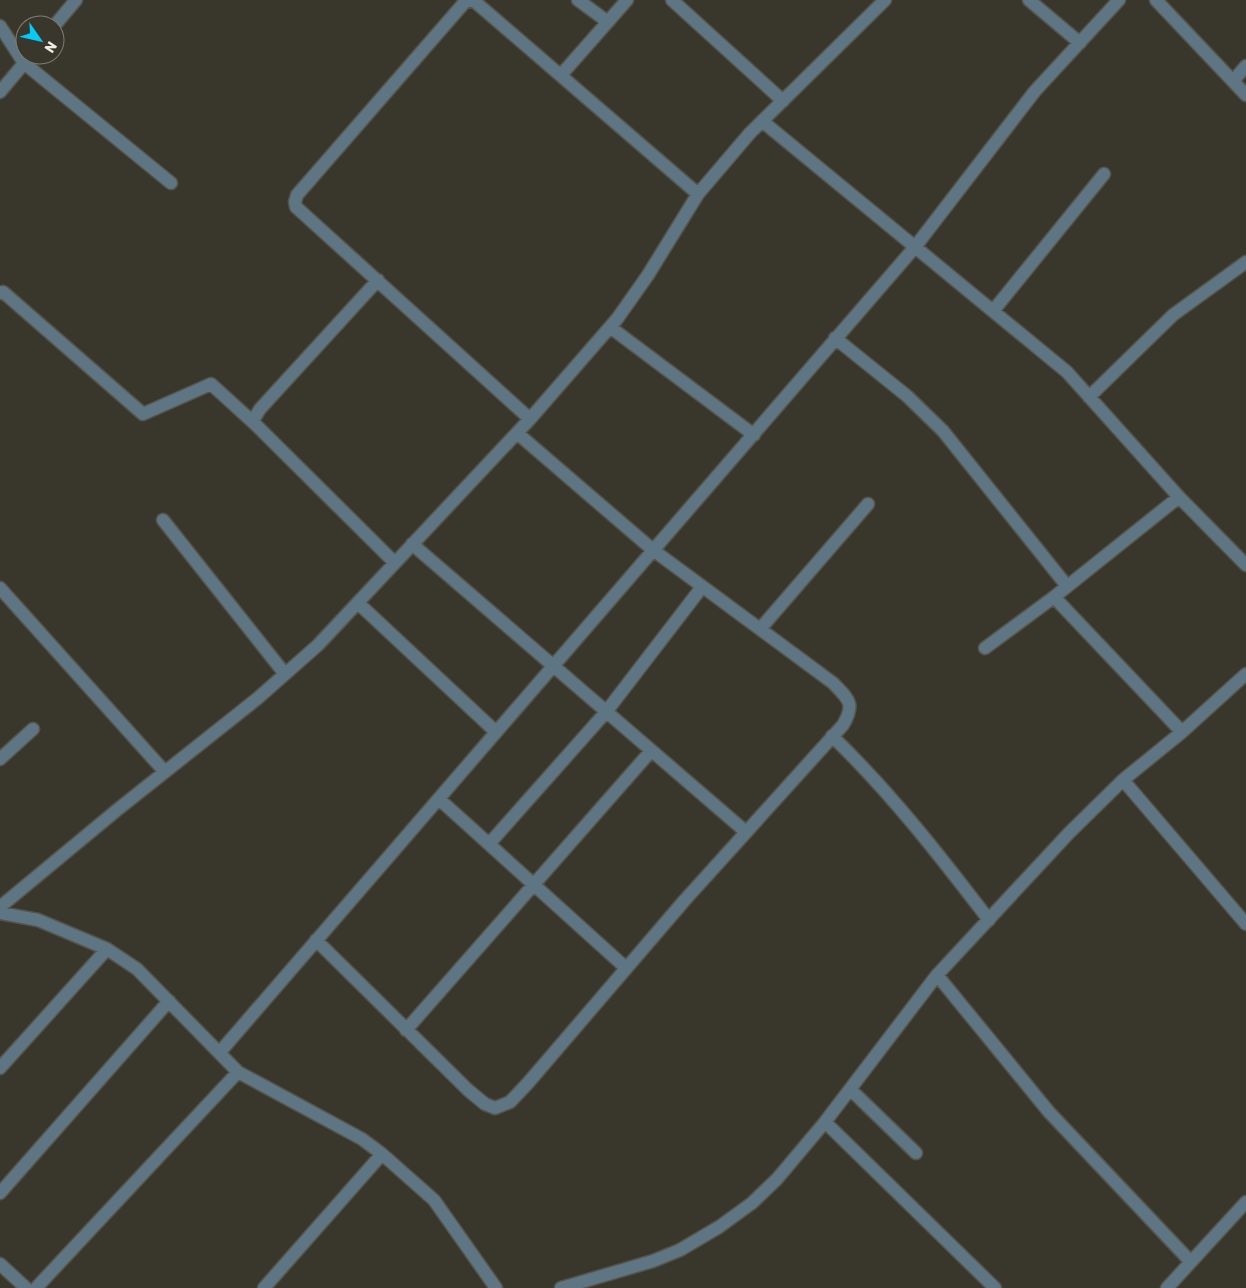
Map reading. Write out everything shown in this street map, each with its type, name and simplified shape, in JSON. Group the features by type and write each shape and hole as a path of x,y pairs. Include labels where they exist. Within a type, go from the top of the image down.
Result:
{"street":[{"path":"64,15 76,0"},
{"path":"530,418 296,206 295,199 464,3 472,0 698,194"},
{"path":"578,0 608,22"},
{"path":"561,75 627,0"},
{"path":"672,0 782,101"},
{"path":"0,907 318,645 517,433 610,327 648,275 698,194 762,121 885,0"},
{"path":"1029,0 1080,43"},
{"path":"220,1052 552,665 754,435 915,246 1035,91 1119,0"},
{"path":"1156,0 1246,95"},
{"path":"0,26 15,44"},
{"path":"0,92 22,65"},
{"path":"34,65 171,183"},
{"path":"1233,81 1246,66"},
{"path":"762,121 1067,372 1179,497 1246,565"},
{"path":"994,311 1104,174"},
{"path":"1089,397 1173,315 1246,262"},
{"path":"255,424 254,419 260,409 378,280"},
{"path":"0,293 3,292 143,414 211,384 255,424 395,563"},
{"path":"610,327 754,435"},
{"path":"835,338 907,396 944,431 1067,586"},
{"path":"316,940 406,1030 484,1104 495,1108 510,1102 849,715 851,705 833,683 652,550 517,433"},
{"path":"985,648 1054,597 1179,497"},
{"path":"760,629 868,504"},
{"path":"163,520 285,674"},
{"path":"412,544 746,832"},
{"path":"490,844 606,712 702,586"},
{"path":"0,588 165,772"},
{"path":"1054,597 1182,732"},
{"path":"358,603 496,732"},
{"path":"561,1288 652,1261 680,1250 719,1227 752,1202 776,1179 824,1122 937,976 1068,833 1123,780 1182,732 1246,674"},
{"path":"3,751 33,729"},
{"path":"832,736 870,773 907,816 989,920"},
{"path":"406,1030 533,883 651,751"},
{"path":"1123,780 1246,924"},
{"path":"439,798 626,968"},
{"path":"0,913 38,920 107,949 137,970 238,1072 362,1139 382,1154 434,1200 496,1288"},
{"path":"0,1068 107,949"},
{"path":"937,976 1049,1112 1191,1262"},
{"path":"0,1193 169,1001"},
{"path":"36,1288 238,1072"},
{"path":"850,1090 916,1153"},
{"path":"824,1122 995,1288"},
{"path":"264,1288 382,1154"},
{"path":"1167,1288 1246,1202"},
{"path":"0,1264 26,1288"}]}
